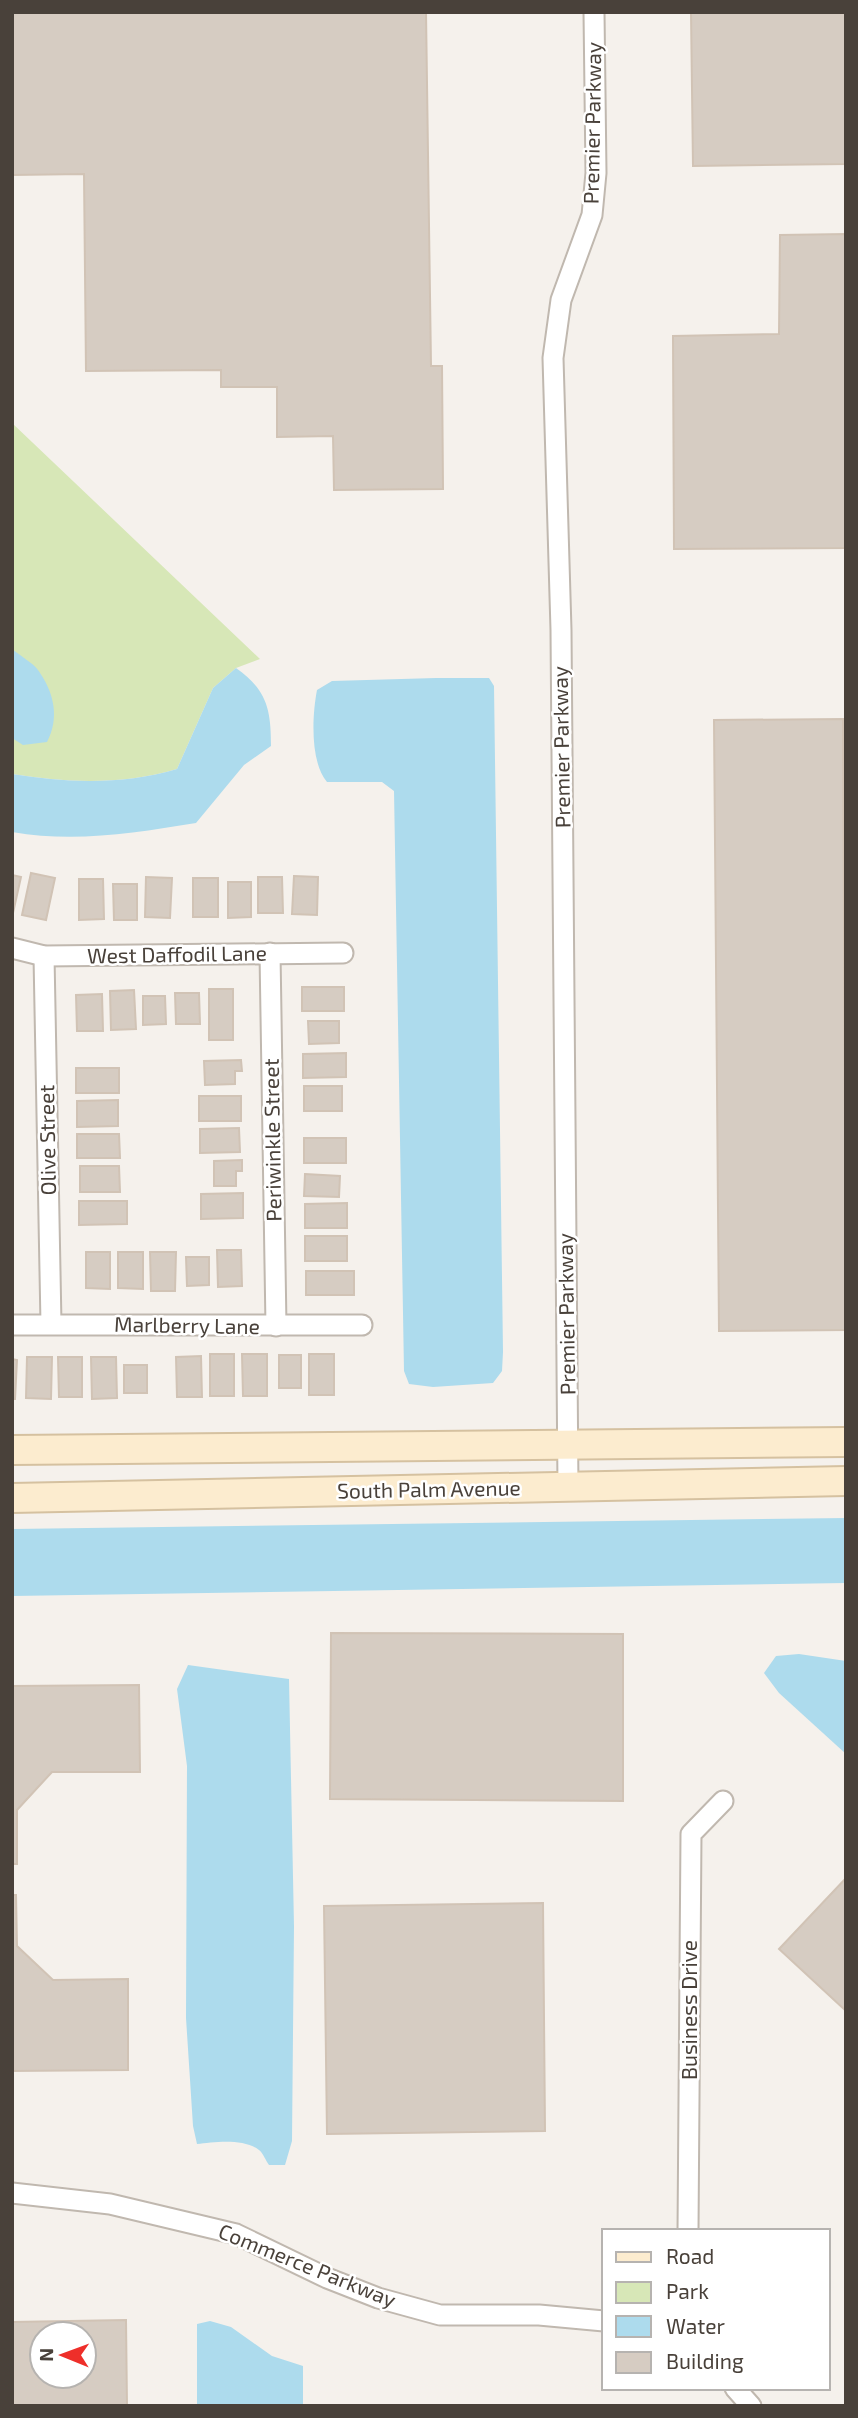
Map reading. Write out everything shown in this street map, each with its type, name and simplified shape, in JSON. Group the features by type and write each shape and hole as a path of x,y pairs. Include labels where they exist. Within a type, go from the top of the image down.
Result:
{"main road":[{"name":"South Palm Avenue","path":"12,1450 846,1441"},
{"name":"South Palm Avenue","path":"12,1498 846,1481"}],"street":[{"name":"Premier Parkway","path":"568,1488 561,630 553,358 561,300 592,215 596,173 594,12"},
{"name":"West Daffodil Lane","path":"12,948 44,956 343,953"},
{"name":"Periwinkle Street","path":"270,953 276,1326"},
{"name":"Olive Street","path":"44,956 51,1324"},
{"name":"Marlberry Lane","path":"12,1325 362,1325"},
{"name":"Business Drive","path":"688,2229 691,1834 723,1801"},
{"name":"Commerce Parkway","path":"12,2193 110,2204 236,2234 378,2298 440,2315 539,2315 602,2321"},
{"path":"737,2390 751,2406"}],"green space":[{"path":"12,423 260,659 236,668 213,688 177,769 136,778 95,781 12,774"}],"water":[{"path":"12,649 35,667 48,687 54,714 47,742 23,745 12,738"},
{"path":"236,668 255,684 265,701 270,721 271,746 244,765 196,823 82,837 12,832 12,774 95,781 136,778 177,769 213,688"},
{"path":"489,678 494,686 503,1352 502,1371 493,1383 433,1387 409,1384 404,1371 394,791 382,782 327,782 321,773 315,751 313,725 317,690 332,681"},
{"path":"846,1518 846,1583 12,1596 12,1529"},
{"path":"799,1654 846,1661 846,1754 779,1693 764,1673 776,1656"},
{"path":"188,1665 289,1679 294,1926 292,2141 285,2165 269,2165 259,2150 245,2144 197,2144 193,2126 186,2018 187,1766 177,1689"},
{"path":"210,2321 231,2327 272,2356 303,2366 303,2406 197,2406 197,2324"}],"building":[{"path":"12,12 426,12 431,366 442,366 443,489 334,490 333,436 277,437 277,387 221,387 221,370 86,371 84,174 12,175"},
{"path":"691,12 846,12 846,164 693,166"},
{"path":"846,234 846,548 674,549 673,336 779,334 780,235"},
{"path":"843,719 846,1330 719,1331 714,720"},
{"path":"31,873 55,878 46,920 22,915"},
{"path":"12,875 21,877 13,913 12,912"},
{"path":"294,876 318,877 317,915 292,914"},
{"path":"146,877 172,878 170,918 145,917"},
{"path":"258,877 282,877 283,913 258,913"},
{"path":"193,878 218,878 218,917 193,917"},
{"path":"79,879 103,879 104,919 79,920"},
{"path":"228,882 251,882 251,917 228,918"},
{"path":"113,884 137,884 137,920 114,920"},
{"path":"302,987 344,987 344,1011 302,1011"},
{"path":"209,989 233,989 233,1040 209,1040"},
{"path":"134,990 136,1029 111,1030 110,991"},
{"path":"175,993 199,993 200,1024 176,1024"},
{"path":"102,994 103,1031 77,1031 76,995"},
{"path":"143,996 165,996 166,1024 143,1025"},
{"path":"308,1021 339,1021 339,1043 309,1044"},
{"path":"346,1053 346,1077 303,1078 303,1054"},
{"path":"241,1060 242,1071 235,1071 235,1084 205,1085 204,1061"},
{"path":"76,1068 119,1068 119,1093 76,1093"},
{"path":"304,1086 342,1086 342,1111 304,1111"},
{"path":"199,1096 241,1096 241,1121 199,1121"},
{"path":"118,1100 118,1126 77,1127 77,1101"},
{"path":"239,1128 240,1152 200,1153 200,1129"},
{"path":"77,1134 119,1134 120,1158 77,1158"},
{"path":"304,1138 346,1138 346,1163 304,1163"},
{"path":"242,1160 242,1171 236,1171 236,1186 214,1186 214,1161"},
{"path":"80,1166 119,1166 120,1192 80,1192"},
{"path":"305,1174 340,1176 339,1197 304,1196"},
{"path":"243,1193 243,1218 201,1219 201,1194"},
{"path":"79,1201 127,1201 127,1224 79,1225"},
{"path":"347,1203 347,1228 305,1228 305,1204"},
{"path":"305,1236 347,1236 347,1261 305,1261"},
{"path":"217,1250 241,1250 242,1286 218,1287"},
{"path":"86,1252 110,1252 110,1289 86,1288"},
{"path":"118,1252 143,1252 143,1289 118,1288"},
{"path":"150,1252 176,1252 175,1291 151,1291"},
{"path":"186,1257 209,1257 209,1285 187,1286"},
{"path":"306,1271 354,1271 354,1295 306,1295"},
{"path":"210,1354 234,1354 234,1396 210,1396"},
{"path":"242,1354 267,1354 267,1396 243,1396"},
{"path":"309,1354 334,1354 334,1395 309,1395"},
{"path":"279,1355 301,1355 301,1388 279,1388"},
{"path":"201,1356 202,1397 177,1397 176,1357"},
{"path":"27,1357 52,1357 51,1399 26,1398"},
{"path":"58,1357 82,1357 82,1397 59,1397"},
{"path":"91,1357 116,1357 117,1398 92,1399"},
{"path":"12,1359 17,1360 15,1399 12,1399"},
{"path":"124,1365 147,1365 147,1393 124,1393"},
{"path":"331,1633 623,1634 623,1801 330,1799"},
{"path":"139,1685 140,1772 52,1772 17,1810 17,1864 12,1864 12,1686"},
{"path":"846,1878 846,2011 779,1949"},
{"path":"12,1895 16,1895 17,1946 53,1980 128,1979 128,2070 12,2071"},
{"path":"543,1903 545,2131 327,2134 324,1906"},
{"path":"98,2320 126,2320 127,2406 12,2406 12,2322 28,2322 28,2390 98,2390"}]}
